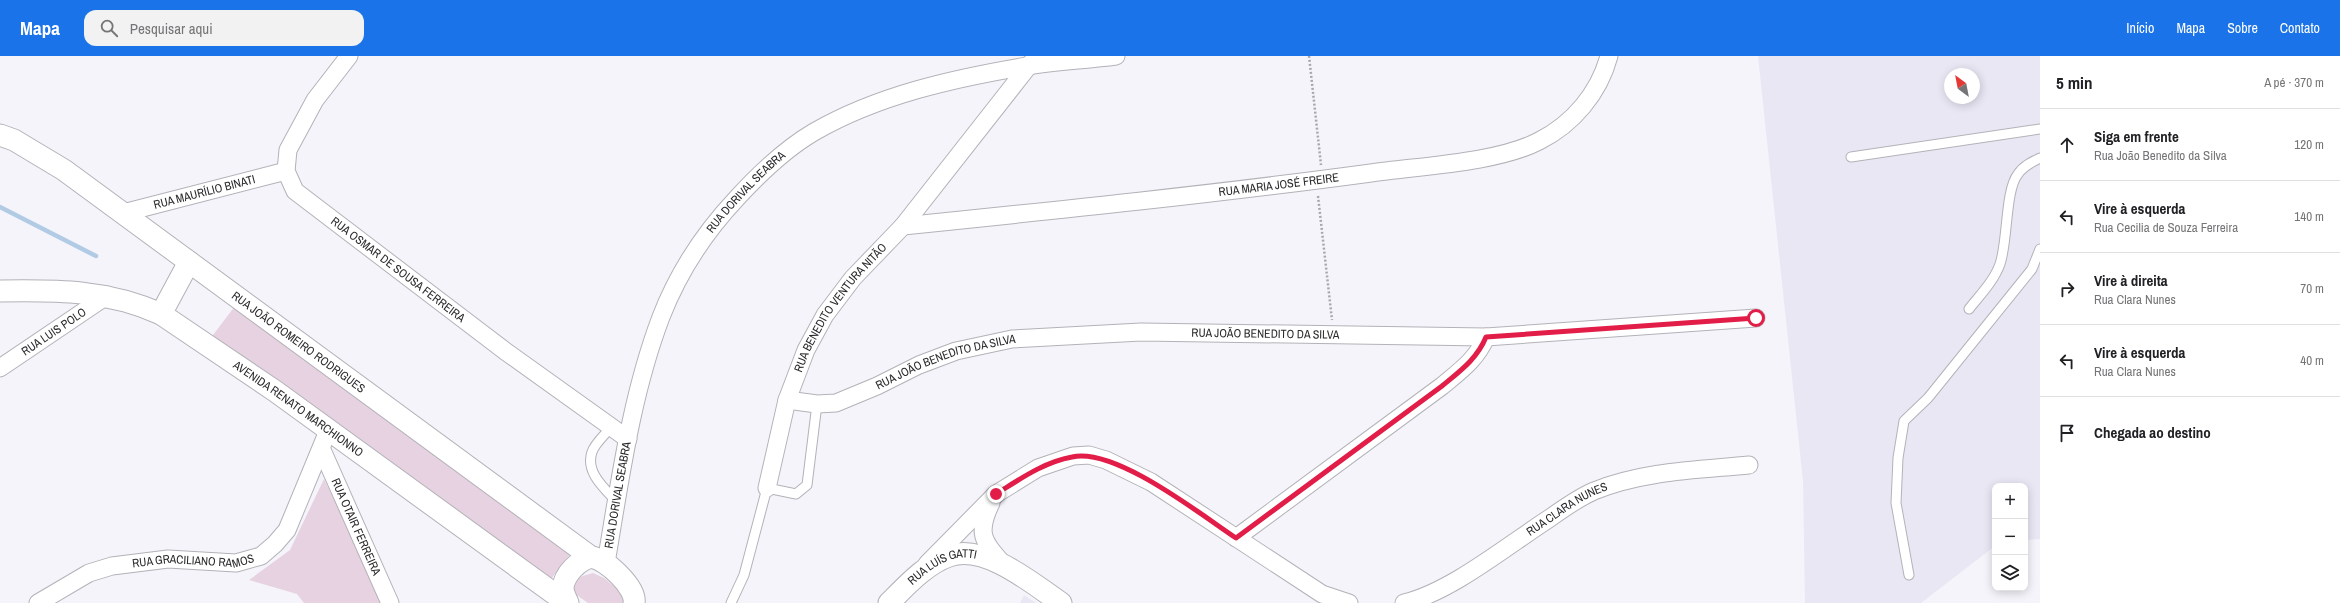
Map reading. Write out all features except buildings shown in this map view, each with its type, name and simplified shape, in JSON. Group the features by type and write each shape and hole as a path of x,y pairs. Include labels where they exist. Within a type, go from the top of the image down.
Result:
{"street":[{"name":"RUA OSMAR DE SOUSA FERREIRA","path":"349,56 315,100 288,150 286,170 295,191 505,351 628,439"},
{"name":"RUA DORIVAL SEABRA","path":"599,560 617,502 628,439 640,384 662,317 687,263 722,215 765,168 813,132 869,105 947,82 1032,61 1116,56"},
{"name":"RUA MARIA JOSÉ FREIRE","path":"903,226 1319,180 1477,158 1509,152 1538,142 1561,128 1578,112 1600,83 1609,56"},
{"name":"RUA BENEDITO VENTURA NITÃO","path":"767,488 787,400 806,350 825,315 853,278 903,226 1032,61"},
{"name":"RUA JOÃO ROMEIRO RODRIGUES","path":"0,135 14,140 64,170 123,213 599,560 624,580 638,600"},
{"name":"RUA MAURÍLIO BINATI","path":"123,213 286,170"},
{"path":"161,314 189,262"},
{"name":"AVENIDA RENATO MARCHIONNO","path":"0,291 54,290 108,295 142,305 161,314 276,391 325,441 567,603"},
{"name":"RUA LUIS POLO","path":"0,368 108,295"},
{"name":"RUA JOÃO BENEDITO DA SILVA","path":"787,400 817,404 836,404 850,399 919,364 956,351 1012,339 1141,332 1486,337 1756,318"},
{"path":"1236,538 1448,381 1466,366 1480,351 1486,337"},
{"name":"RUA GRACILIANO RAMOS","path":"38,603 89,573 112,566 168,559 236,563 261,556 287,530 325,441"},
{"name":"RUA OTAIR FERREIRA","path":"325,441 390,603"},
{"path":"913,579 996,494 1038,468 1073,456 1089,455 1106,460 1151,482 1322,594 1349,603"},
{"name":"RUA CLARA NUNES","path":"1404,603 1429,600 1567,506 1593,492 1651,475 1749,465"},
{"name":"RUA LUÍS GATTI","path":"996,494 986,513 982,533 987,546 1004,565"},
{"name":"RUA LUÍS GATTI","path":"888,603 913,579 948,556 958,554 980,556 1004,565 1061,603"},
{"path":"567,603 563,588 569,574 579,562 599,560"}],"lane":[{"path":"1851,157 2040,129"},
{"path":"1969,309 1988,286 2000,264 2008,228 2011,194 2017,175 2030,162 2040,158"},
{"path":"1909,575 1896,503 1898,458 1904,421 1928,398 2032,269 2040,249"},
{"path":"767,488 796,494 807,485 817,404"},
{"path":"611,427 592,451 591,466 597,480 617,502"},
{"name":"RUA BENEDITO VENTURA NITÃO","path":"731,603 744,574 767,488"}],"shaded area":[{"path":"1758,56 2040,56 2040,539 2028,540 2028,483 1992,483 1992,548 1921,603 1805,603 1803,481"},
{"path":"235,306 570,554 546,586 210,339"},
{"path":"324,479 384,603 304,603 297,594 249,580 290,550"},
{"path":"593,573 604,578 627,597 626,603 588,603 571,591 576,578"},
{"path":"1024,595 1036,603 1020,603"}],"waterway":[{"path":"0,207 96,256"}],"route":[{"path":"996,494 1038,468 1073,456 1089,455 1106,460 1151,482 1236,538 1442,386 1466,366 1480,351 1486,337 1756,318"}]}
